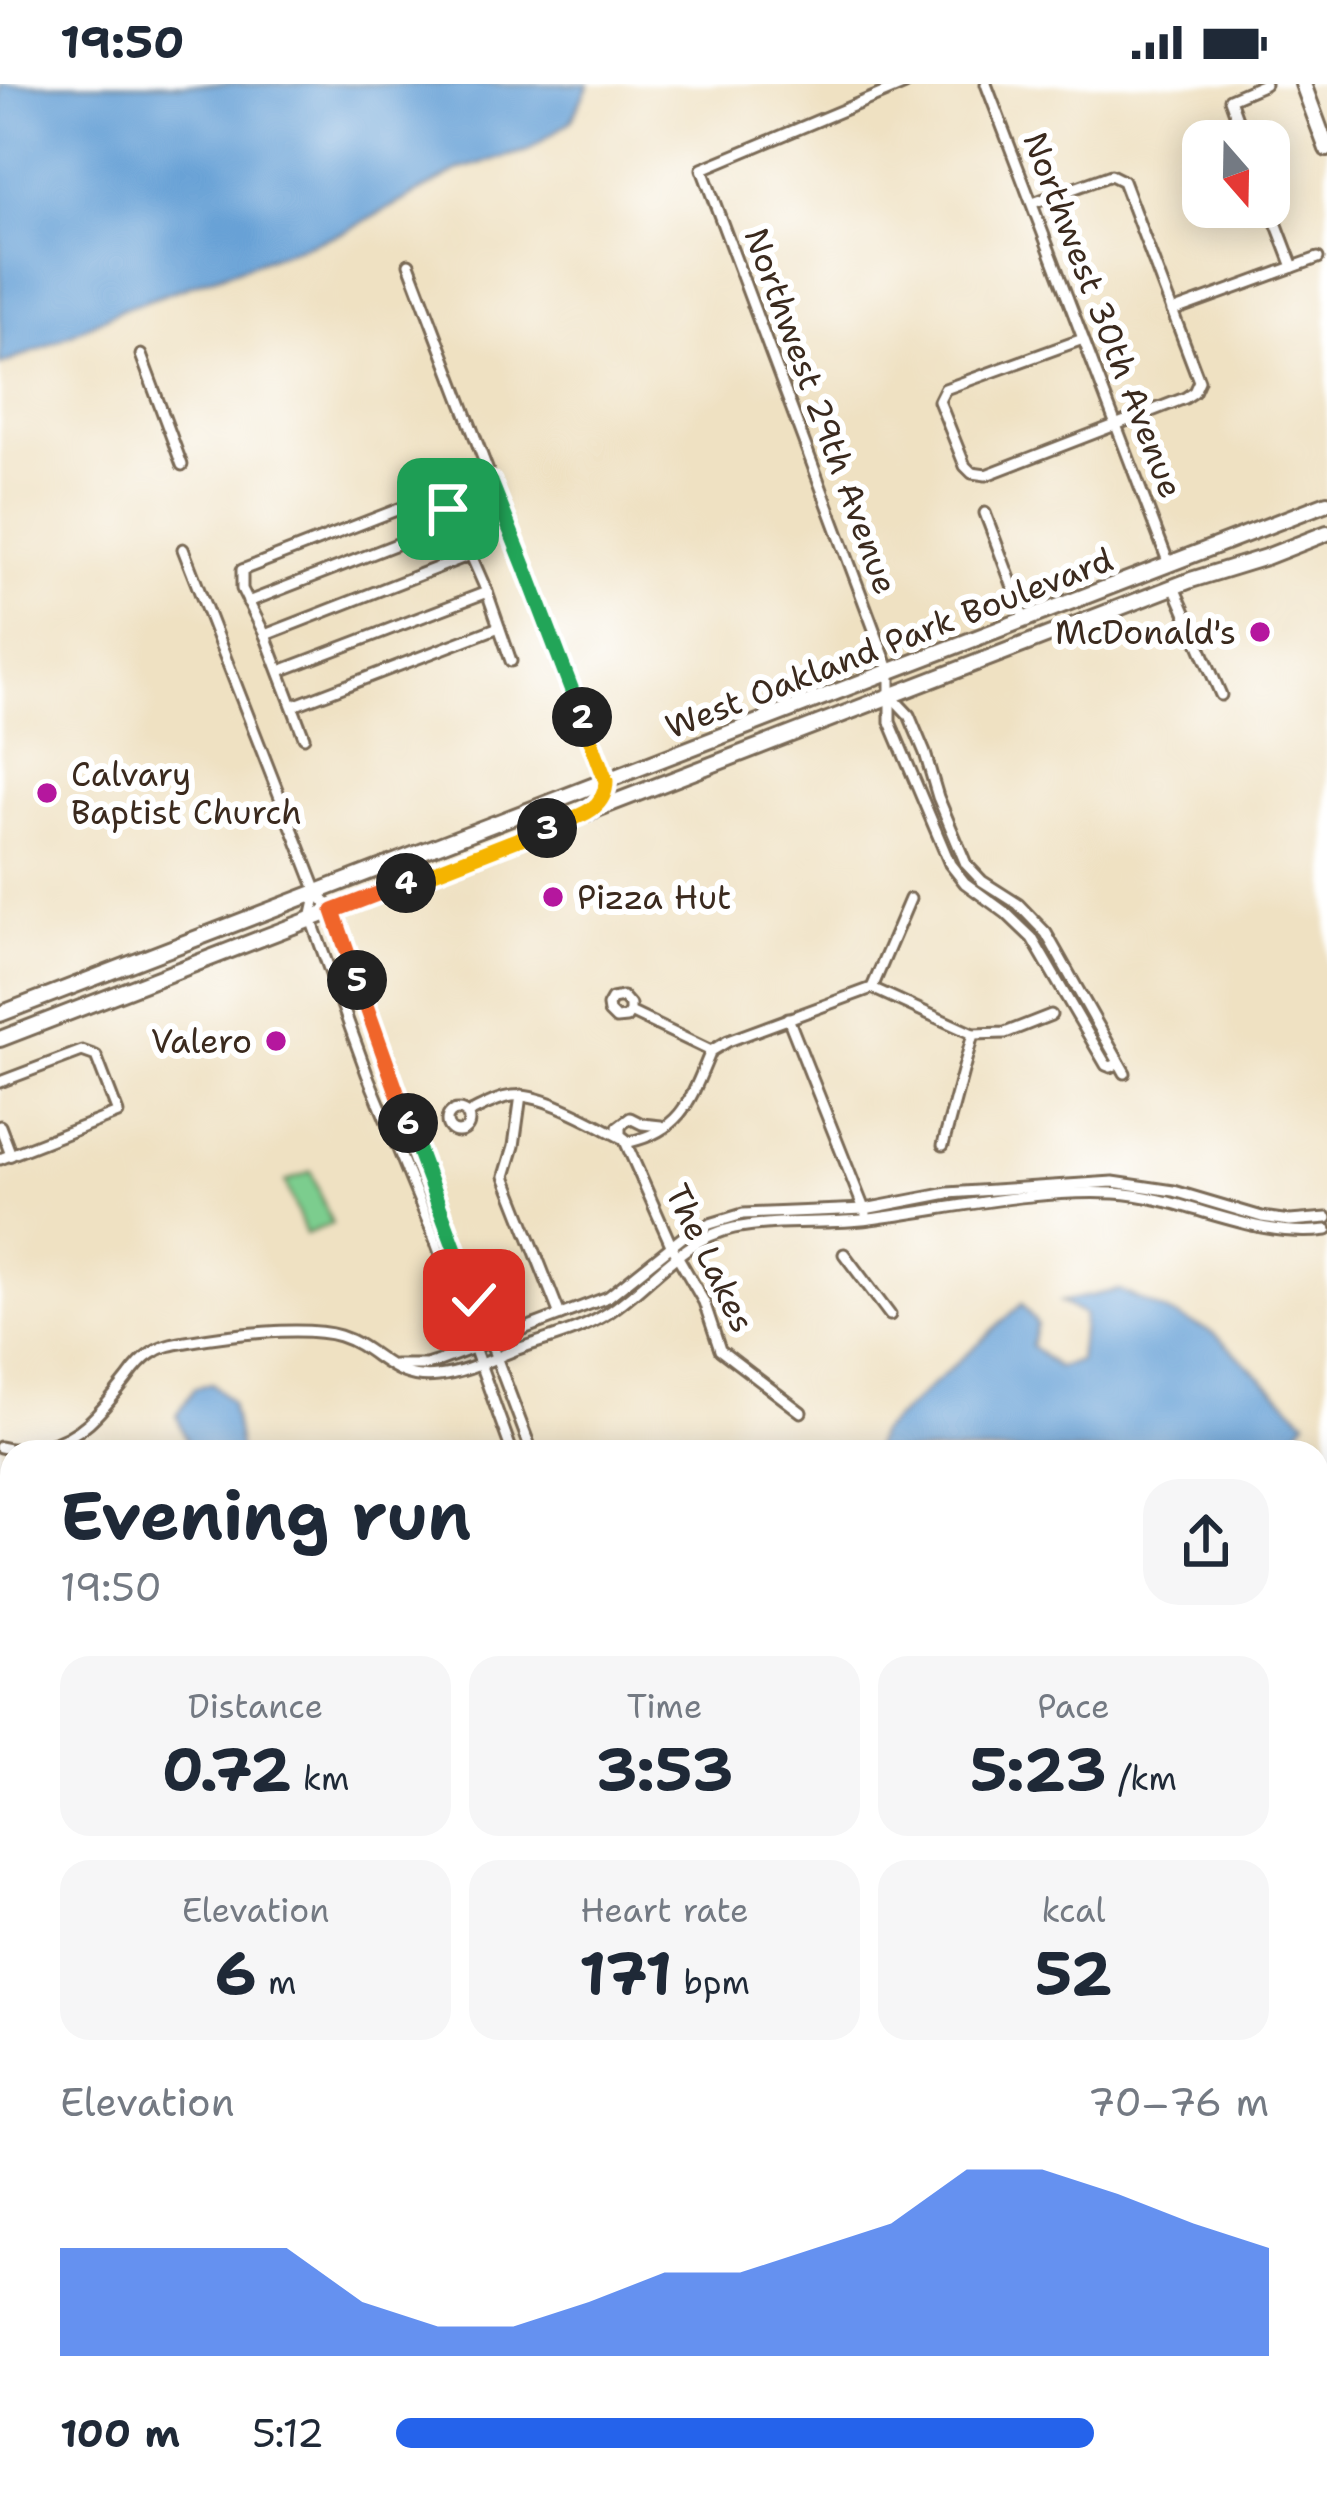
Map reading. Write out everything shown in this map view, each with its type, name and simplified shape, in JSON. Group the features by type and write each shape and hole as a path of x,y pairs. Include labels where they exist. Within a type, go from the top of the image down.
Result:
{"main road":[{"path":"1303,84 1327,149"},
{"name":"West Oakland Park Boulevard","path":"0,1015 1327,503"},
{"name":"West Oakland Park Boulevard","path":"0,1039 1327,532"},
{"path":"1174,587 1199,553"},
{"path":"1153,595 1168,564"},
{"path":"620,800 645,767"},
{"path":"593,810 604,798 606,781"}],"street":[{"name":"Northwest 29th Avenue","path":"905,84 702,169 890,672 890,722 958,875"},
{"name":"Northwest 30th Avenue","path":"986,84 1168,564"},
{"path":"1237,120 1229,99 1264,84"},
{"path":"1033,203 1111,175 1123,181 1199,381 1194,392 1115,425 986,476 972,473 939,400 945,389 1083,339"},
{"path":"1278,228 1293,266"},
{"path":"1172,311 1318,257"},
{"path":"409,264 606,781"},
{"path":"141,355 182,465"},
{"path":"448,509 491,482"},
{"path":"304,737 242,589 242,570 417,502 436,501 456,521 511,661"},
{"path":"985,513 1024,619"},
{"path":"248,602 456,521"},
{"path":"183,549 317,892 333,911 528,1440"},
{"path":"265,635 470,555"},
{"path":"1174,587 1221,695"},
{"path":"280,671 487,592"},
{"path":"293,706 499,627"},
{"path":"892,696 909,715 969,867 1018,904 1046,933 1122,1068 1106,1065 1032,938 958,875 969,867"},
{"path":"984,897 992,886"},
{"path":"317,892 311,919 362,1062 434,1234 508,1440"},
{"path":"872,988 910,899"},
{"path":"467,1114 498,1099 521,1095 629,1137 666,1128 688,1105 711,1051 872,988 973,1034 1005,1034 1051,1016"},
{"path":"630,1012 711,1051"},
{"path":"788,1018 866,1214"},
{"path":"944,1144 973,1034"},
{"path":"0,1082 82,1051 96,1056 118,1112 5,1157 0,1126"},
{"path":"521,1095 505,1176 560,1316"},
{"path":"629,1137 630,1118 659,1126 672,1122"},
{"name":"The Lakes","path":"642,1124 644,1132 629,1137 637,1166 674,1250 704,1302 720,1350 801,1412"},
{"path":"63,1440 87,1426 148,1354 166,1346 233,1336 319,1333 355,1343 399,1372 434,1377 480,1365 599,1319 700,1228 743,1214 866,1214 948,1193 996,1196 1113,1182 1127,1190 1276,1231 1327,1230"},
{"path":"1127,1190 1174,1191 1290,1221 1327,1218"},
{"path":"384,1362 426,1365 560,1316 615,1292 674,1250"},
{"path":"844,1254 890,1315"}],"green space":[{"path":"311,1171 332,1224 306,1234 285,1182"}],"water":[{"path":"0,84 589,84 571,121 527,151 461,169 347,231 122,309 0,365"},
{"path":"1119,1290 1215,1334 1306,1420 1288,1440 876,1440 1022,1304 1037,1324 1031,1346 1058,1368 1079,1361 1084,1315 1061,1302"},
{"path":"212,1383 231,1402 238,1440 186,1440 177,1416 194,1388"}],"place":[{"name":"McDonald's","path":"1260,632"},
{"name":"Calvary Baptist Church","path":"47,793"},
{"name":"Pizza Hut","path":"553,897"},
{"name":"Valero","path":"276,1041"}],"route":[{"path":"448,509 491,482 606,781 604,798 593,810 333,911 474,1300"}]}
